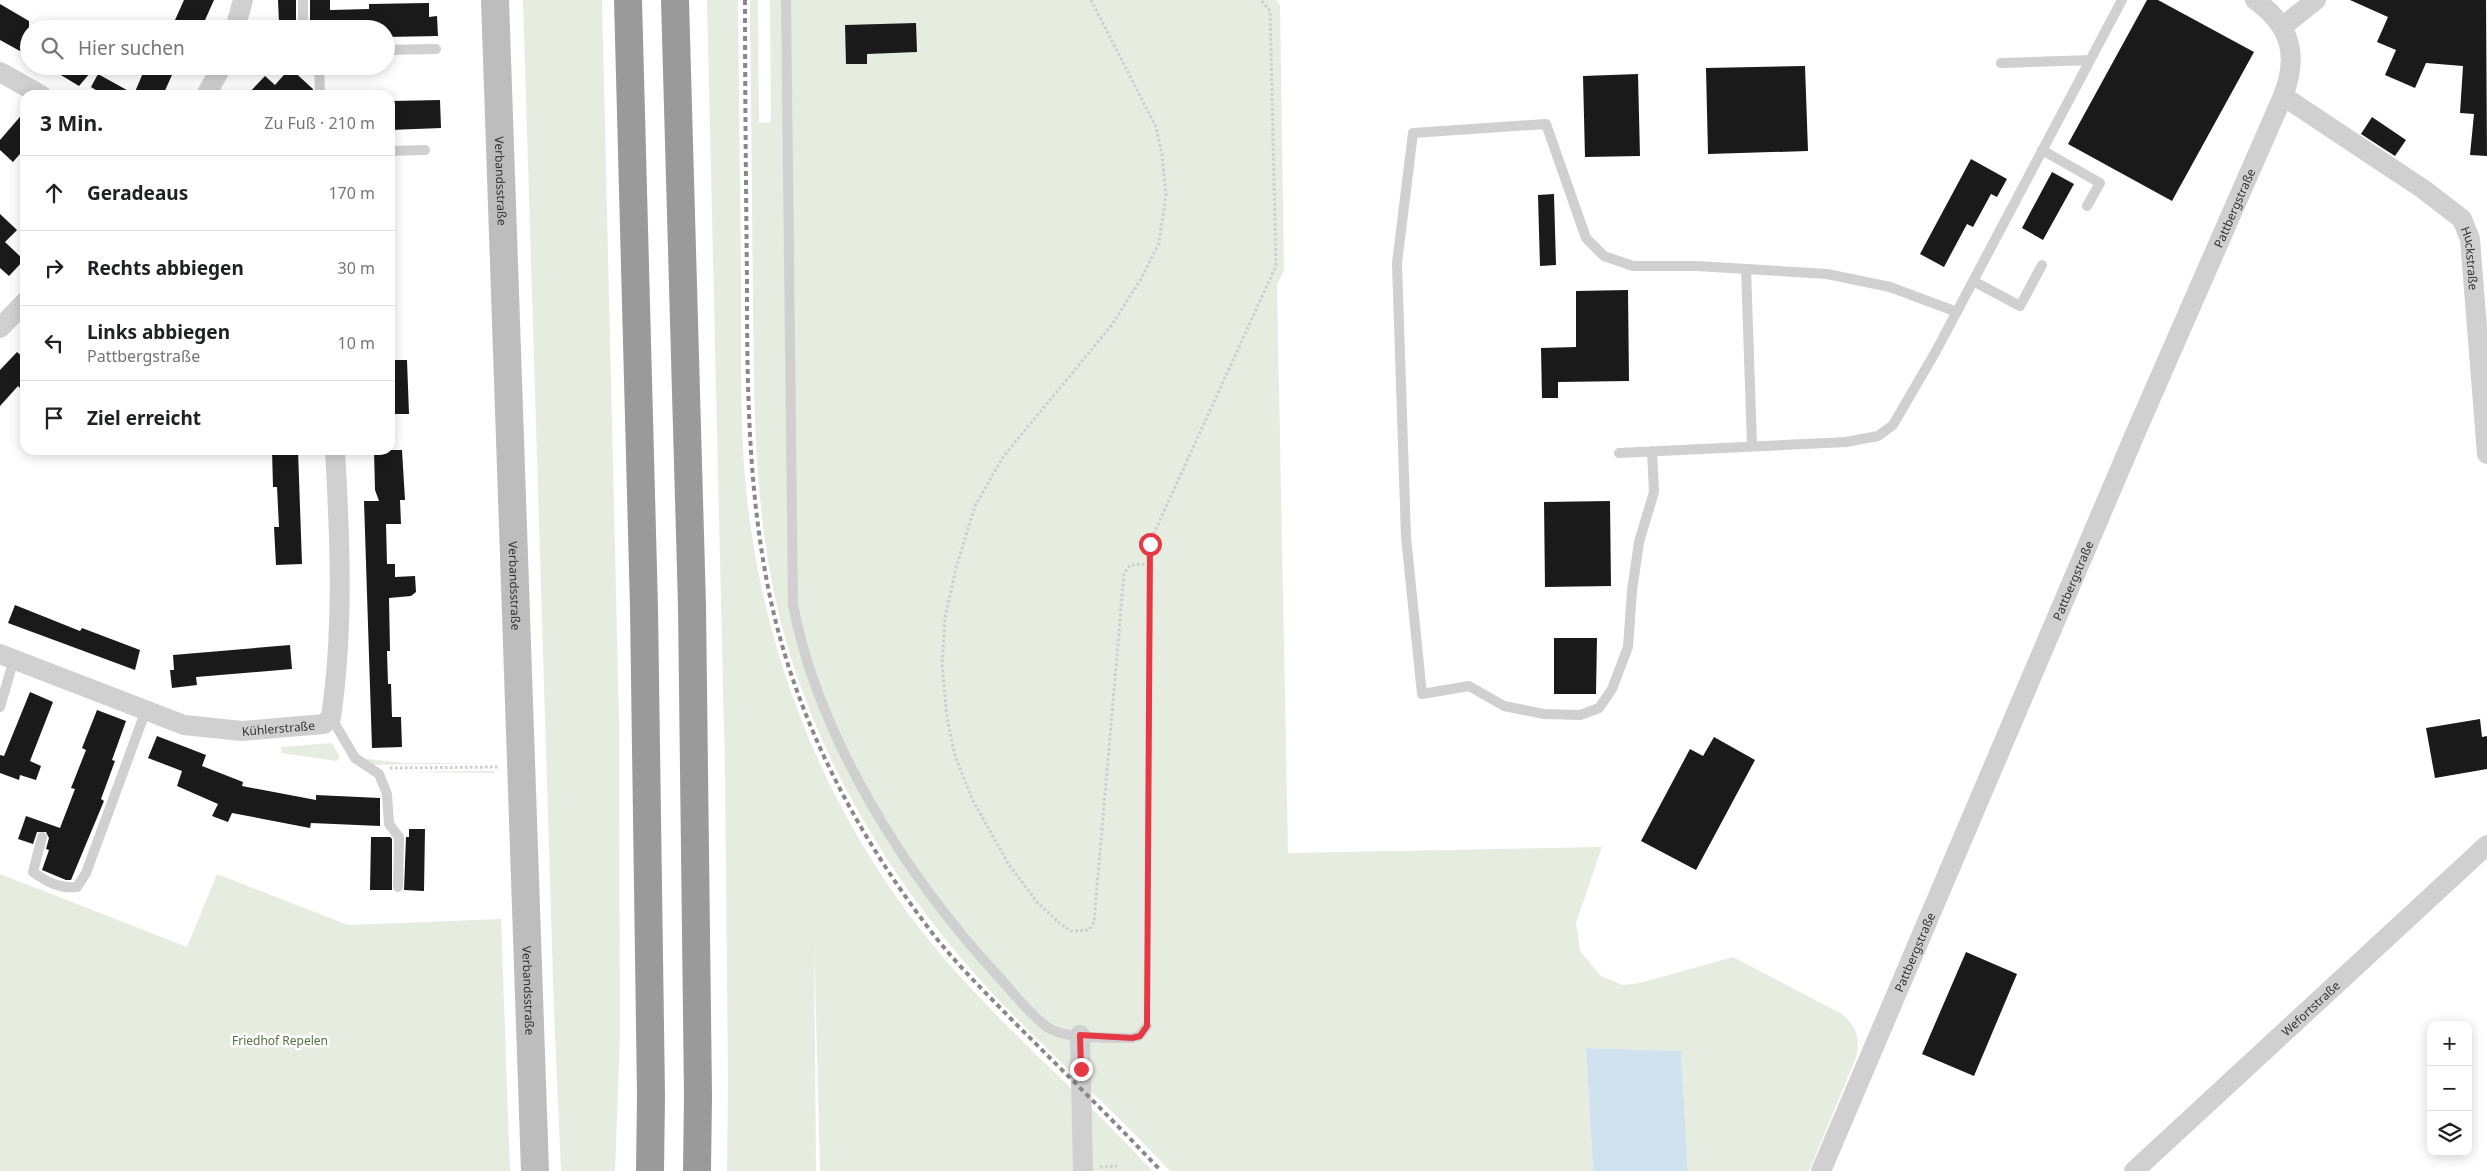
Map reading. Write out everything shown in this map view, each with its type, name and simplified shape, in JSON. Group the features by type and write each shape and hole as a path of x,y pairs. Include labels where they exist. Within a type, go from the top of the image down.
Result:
{"highway":[{"path":"628,0 644,618 651,1096 650,1171"},
{"path":"676,0 692,606 698,1096 697,1171"}],"main road":[{"name":"Verbandsstraße","path":"495,0 535,1171"}],"street":[{"path":"237,20 243,0"},
{"path":"2255,0 2275,17 2282,27 2316,0"},
{"name":"Pattbergstraße","path":"1821,1171 2135,434 2283,96 2289,81 2291,53 2282,27"},
{"path":"0,72 32,90"},
{"path":"209,90 217,75"},
{"name":"Huckstraße","path":"2283,96 2422,189 2462,219 2470,239 2487,454"},
{"path":"0,328 20,307"},
{"name":"Kühlerstraße","path":"7,656 184,725 242,731 324,724 331,717 339,642 340,541 335,455"},
{"name":"Wefortstraße","path":"2134,1171 2487,845"},
{"path":"1080,1035 1083,1171"}],"lane":[{"path":"303,0 303,20"},
{"path":"786,0 792,579 793,605 798,632 834,732 869,800 922,883 981,958 1047,1027 1056,1032 1132,1038 1140,1036 1147,1026"},
{"path":"1619,453 1752,445 1846,442 1878,436 1893,425 1957,312 2122,0"},
{"path":"395,50 436,49"},
{"path":"2001,63 2090,60"},
{"path":"319,75 320,90"},
{"path":"1652,451 1654,492 1639,542 1632,591 1628,647 1612,689 1599,708 1580,715 1544,714 1504,706 1469,686 1422,694 1406,537 1397,263 1413,134 1546,124 1586,238 1604,256 1633,266 1697,266 1827,274 1890,287 1957,312"},
{"path":"395,151 424,150"},
{"path":"2042,150 2100,183 2087,206"},
{"path":"1973,281 2020,306 2042,266"},
{"path":"1746,269 1752,445"},
{"path":"0,706 7,656"},
{"path":"42,838 33,872 46,881 66,888 77,887 86,873 146,710"},
{"path":"331,717 355,758 380,774 387,794 389,824 400,837 398,887"}],"path":[{"path":"1091,0 1156,127 1162,155 1166,195 1159,242 1141,279 1111,326 1003,457 975,506 956,568 945,618 942,664 949,728 955,756 972,799 1009,865 1037,902 1058,922 1071,931 1089,930 1094,922 1124,574 1130,565 1149,564"},
{"path":"1147,1026 1150,544 1276,266 1270,11 1261,0"},
{"path":"372,768 521,766"}],"green space":[{"path":"523,0 602,0 619,720 620,1036 615,1171 561,1171 554,1011"},
{"path":"707,0 738,0 741,396 744,465 751,527 762,589 777,649 797,708 821,765 849,821 881,874 917,925 972,990 1152,1171 820,1171 814,936 816,1171 727,1171 725,772"},
{"path":"750,0 758,0 759,123 771,122 770,0 1276,0 1280,5 1284,270 1277,285 1288,853 1602,847 1576,923 1580,951 1601,976 1623,985 1640,983 1733,957 1840,1013 1853,1026 1858,1042 1857,1055 1809,1171 1688,1171 1681,1051 1586,1048 1593,1171 1170,1171 968,967 942,935 889,862 843,784 806,701 779,615 771,576 760,499 755,420"},
{"path":"332,743 340,757 337,761 281,753 281,747"},
{"path":"358,758 406,763 494,763 370,765"},
{"path":"494,771 494,773 384,772"},
{"name":"Friedhof Repelen","path":"0,874 187,947 217,874 348,925 501,919 510,1171 0,1171"}],"water":[{"path":"1586,1048 1681,1051 1688,1171 1593,1171"}],"building":[{"path":"184,0 214,0 205,20 175,20"},
{"path":"278,0 296,0 296,20 279,20"},
{"path":"310,0 330,0 330,10 369,9 369,4 429,3 429,17 437,16 438,36 395,37 395,20 310,20"},
{"path":"2147,0 2158,0 2254,52 2172,201 2068,144"},
{"path":"2350,0 2486,0 2487,156 2470,155 2474,114 2460,113 2463,66 2426,63 2415,88 2385,75 2396,50 2377,42 2388,17"},
{"path":"0,4 27,20 20,20 20,51 0,40"},
{"path":"916,23 917,52 867,54 867,64 846,64 845,25"},
{"path":"1805,66 1808,151 1708,154 1706,68"},
{"path":"1638,74 1640,156 1585,157 1583,76"},
{"path":"61,75 88,75 79,86"},
{"path":"97,75 127,90 96,90 91,87"},
{"path":"142,75 172,75 165,90 136,90"},
{"path":"284,75 298,75 313,90 252,90 265,76 275,85"},
{"path":"440,100 441,128 395,130 395,101"},
{"path":"20,117 20,154 13,162 0,150 0,140"},
{"path":"2372,117 2406,140 2395,156 2361,134"},
{"path":"1971,159 2007,179 1997,197 1991,194 1973,227 1967,224 1944,267 1920,254"},
{"path":"2052,172 2074,184 2043,240 2022,228"},
{"path":"1554,194 1556,265 1540,266 1538,195"},
{"path":"0,214 17,230 5,242 20,256 20,264 9,276 0,268"},
{"path":"1628,290 1629,381 1558,382 1558,398 1542,398 1541,348 1576,347 1576,291"},
{"path":"17,352 20,355 20,388 18,386 0,406 0,370"},
{"path":"395,360 407,360 409,414 395,414"},
{"path":"395,450 402,450 405,500 400,500 401,524 386,524 387,564 395,564 395,577 415,576 416,592 411,596 389,598 390,651 387,651 388,684 391,684 392,717 401,717 402,747 372,748 364,501 379,501 375,490 374,455 395,455"},
{"path":"272,455 298,455 302,564 276,565 274,527 279,527 277,487 273,487"},
{"path":"1610,501 1611,586 1545,587 1544,502"},
{"path":"15,605 80,631 82,628 140,650 135,670 8,623"},
{"path":"1554,638 1597,638 1596,694 1554,694"},
{"path":"290,645 292,669 196,677 197,685 172,688 170,670 174,670 173,655"},
{"path":"30,692 53,702 30,761 41,766 36,780 20,775 19,780 0,773 0,755 4,756"},
{"path":"97,710 126,721 112,760 115,761 101,799 104,801 71,880 66,880 42,870 49,850 46,849 49,838 46,832 37,832 33,844 18,839 26,816 60,828 75,789 71,788 86,750 82,748"},
{"path":"2480,719 2482,737 2487,736 2487,769 2435,778 2426,728"},
{"path":"157,736 206,755 202,766 243,782 242,786 316,800 316,795 380,798 380,826 311,823 310,828 232,813 228,822 212,816 218,804 177,786 182,771 148,758"},
{"path":"1714,737 1755,760 1696,870 1641,841 1690,749 1703,756"},
{"path":"409,829 425,829 424,891 404,890 406,837 409,837"},
{"path":"371,837 390,837 392,839 392,890 370,890"},
{"path":"1966,952 2017,974 1974,1076 1922,1054"}],"railway":[{"path":"745,0 747,357 752,470 767,582 792,676 828,765 850,809 902,891 930,930 981,988 1161,1171"}],"route":[{"path":"1081,1069 1080,1035 1132,1038 1144,1033 1147,1026 1150,544"}]}
